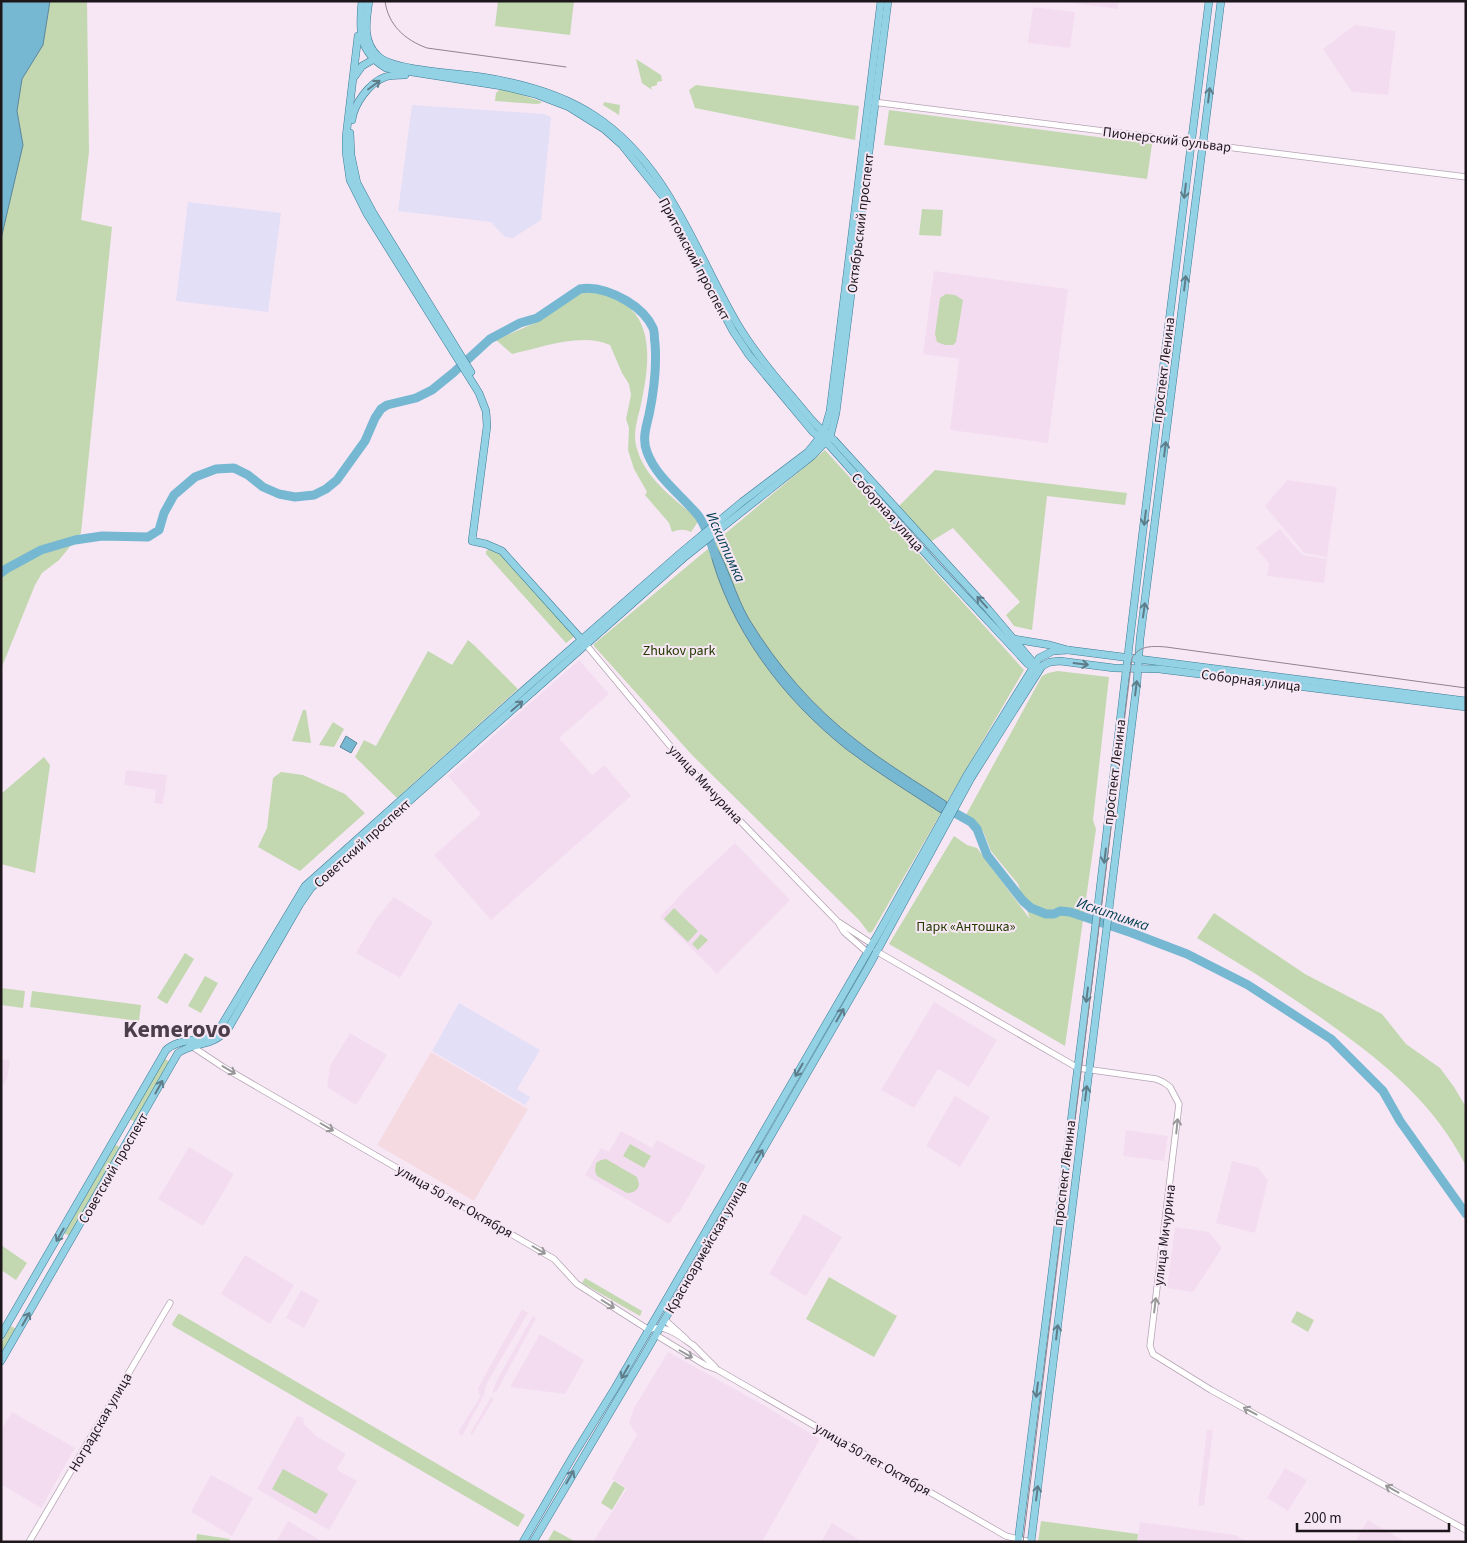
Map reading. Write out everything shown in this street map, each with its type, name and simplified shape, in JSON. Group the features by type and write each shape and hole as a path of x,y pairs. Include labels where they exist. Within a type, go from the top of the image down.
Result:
{"main road":[{"path":"362,1 362,42 350,132 351,155 357,183 441,330"},
{"path":"369,1 363,21 346,145 350,180 367,214 488,402 491,422 474,542 486,544 502,551 583,642"},
{"name":"Октябрьский проспект","path":"825,438 836,413 872,102 881,1"},
{"name":"Октябрьский проспект","path":"872,102 888,1"},
{"name":"проспект Ленина","path":"1018,1541 1094,947 1126,668 1209,1"},
{"name":"проспект Ленина","path":"1031,1542 1126,771 1140,639 1221,1"},
{"path":"363,21 368,43 376,58"},
{"path":"362,42 366,52 376,58"},
{"path":"354,78 358,69 376,58"},
{"name":"Притомский проспект","path":"376,58 386,68 502,86 535,94 569,108 604,129 622,145 666,200 700,269 742,346 772,384 825,438"},
{"name":"Притомский проспект","path":"376,58 394,65 489,78 551,94 595,116 622,136 648,165 673,200 710,275 753,349 825,438"},
{"path":"353,114 364,94 379,80 390,76 419,74"},
{"name":"Пионерский бульвар","path":"1191,142 1203,144"},
{"name":"Советский проспект","path":"1,1335 166,1050 171,1046 212,1035 220,1028 298,895 309,882 684,554 825,438"},
{"name":"Соборная улица","path":"825,438 834,440 1014,639 1036,667"},
{"name":"Соборная улица","path":"825,438 936,566 1028,664 1036,667 1053,661 1126,668 1160,668 1466,708"},
{"name":"Соборная улица","path":"1014,639 1068,650 1466,701"},
{"name":"Советский проспект","path":"1,1361 178,1053 215,1041 228,1030 300,904 312,888 583,642"},
{"name":"Соборная улица","path":"1036,667 1039,658 1047,653 1068,650"},
{"path":"932,843 969,777 1036,667"},
{"name":"Красноармейская улица","path":"533,1542 665,1320 867,952 932,843"},
{"name":"Красноармейская улица","path":"523,1542 876,951 932,843"},
{"name":"улица Мичурина","path":"872,944 876,951"},
{"path":"867,952 876,951"},
{"path":"125,1122 124,1125 127,1129 133,1130 136,1128"},
{"path":"111,1145 115,1142 121,1142 124,1147 122,1152"},
{"name":"улица 50 лет Октября","path":"658,1315 665,1320"},
{"name":"улица 50 лет Октября","path":"649,1330 656,1335"}],"street":[{"name":"Пионерский бульвар","path":"872,102 1191,142"},
{"name":"Пионерский бульвар","path":"1203,144 1466,177"},
{"name":"улица Мичурина","path":"583,642 686,765 838,922 872,944"},
{"name":"улица Мичурина","path":"838,922 844,932 867,952"},
{"name":"улица Мичурина","path":"876,951 1078,1068 1156,1079 1170,1087 1179,1104 1150,1346 1153,1354 1211,1390 1466,1530"},
{"name":"улица 50 лет Октября","path":"184,1042 230,1071 554,1259 577,1284 649,1330"},
{"name":"Ноградская улица","path":"30,1542 170,1303"},
{"name":"улица 50 лет Октября","path":"665,1320 718,1370"},
{"path":"649,1330 660,1327 694,1346"},
{"name":"улица 50 лет Октября","path":"656,1335 705,1365 718,1370 1006,1536 1018,1541 1031,1542"}],"shaded area":[{"path":"1058,1 1118,1 1118,9"},
{"path":"1033,7 1075,12 1070,48 1028,43"},
{"path":"1355,25 1396,31 1388,95 1352,92 1323,49"},
{"path":"412,105 544,114 551,117 541,220 513,238 505,237 491,222 398,211"},
{"path":"188,202 281,213 268,312 176,301"},
{"path":"934,271 1068,289 1048,443 950,430 959,359 923,354"},
{"path":"1287,480 1337,487 1327,557 1304,553 1265,506"},
{"path":"1280,529 1302,555 1327,559 1324,583 1267,576 1269,563 1256,548"},
{"path":"579,660 609,694 559,738 592,775 604,765 631,796 491,920 434,855 481,814 448,776"},
{"path":"126,770 167,775 163,804 154,803 156,790 124,785"},
{"path":"735,843 790,900 717,974 660,917 689,886"},
{"path":"394,897 433,922 400,978 356,953 376,919"},
{"path":"934,1002 997,1040 969,1087 938,1069 914,1108 881,1090"},
{"path":"459,1003 540,1050 517,1089 530,1097 525,1105 432,1051"},
{"path":"350,1033 387,1055 356,1105 327,1087 330,1066"},
{"path":"431,1052 528,1109 474,1201 377,1145"},
{"path":"1,1059 10,1060 7,1079 1,1088"},
{"path":"955,1096 990,1117 960,1167 926,1146"},
{"path":"1126,1130 1168,1136 1164,1161 1123,1156"},
{"path":"621,1131 652,1148 657,1140 706,1166 679,1213 677,1212 669,1224 585,1175 601,1148 609,1152"},
{"path":"189,1147 234,1174 203,1226 158,1199"},
{"path":"1232,1161 1257,1167 1268,1180 1255,1233 1216,1223"},
{"path":"804,1214 842,1237 806,1296 769,1274"},
{"path":"1175,1227 1209,1232 1222,1248 1193,1292 1167,1288"},
{"path":"245,1255 294,1285 270,1324 221,1294"},
{"path":"301,1290 319,1300 304,1328 286,1318"},
{"path":"522,1309 528,1313 487,1383 484,1395 462,1436 458,1432 480,1397 478,1388"},
{"path":"533,1316 536,1318 497,1391 492,1393 497,1380"},
{"path":"540,1334 584,1360 565,1394 510,1387"},
{"path":"668,1352 820,1439 762,1542 593,1542 627,1488 612,1479 637,1435 629,1423 634,1408"},
{"path":"491,1397 494,1399 472,1435 470,1434"},
{"path":"12,1412 75,1448 41,1508 1,1484 1,1430"},
{"path":"297,1416 303,1418 304,1424 316,1436 346,1454 337,1468 357,1481 329,1530 257,1489"},
{"path":"1207,1430 1213,1430 1204,1506 1198,1505"},
{"path":"1285,1468 1307,1480 1288,1511 1267,1498"},
{"path":"211,1475 253,1498 232,1536 191,1512"},
{"path":"1368,1520 1402,1540 1401,1542 1355,1542"},
{"path":"288,1521 323,1542 276,1542"},
{"path":"1140,1522 1235,1535 1248,1542 1137,1542"},
{"path":"832,1523 863,1542 821,1542"}],"green space":[{"path":"50,1 87,1 89,152 81,220 112,227 81,533 59,560 42,573 35,585 1,669 1,239 23,145 17,111 22,79 43,45"},
{"path":"498,1 574,1 570,35 495,26"},
{"path":"636,59 661,75 662,81 657,82 657,85 651,87 652,90 642,83"},
{"path":"696,85 859,106 855,140 695,108 689,90"},
{"path":"501,88 542,103 495,101 496,93"},
{"path":"604,102 620,105 619,115 603,105"},
{"path":"889,110 1152,144 1147,179 884,145"},
{"path":"922,209 943,210 941,236 919,235"},
{"path":"586,290 608,295 625,304 636,316 644,330 647,346 647,364 645,384 635,432 637,449 641,460 654,480 699,520 691,532 677,530 672,532 669,523 645,495 647,492 634,469 628,450 629,428 626,419 631,395 629,384 610,345 599,341 587,340 561,342 512,354 496,340 537,322 565,302 575,291"},
{"path":"946,294 955,295 963,300 956,342 953,345 937,342 935,334 940,298"},
{"path":"825,450 1024,670 947,802 856,740 825,714 796,684 771,653 749,619 714,543"},
{"path":"935,470 1127,493 1125,505 1047,496 1032,630 1014,626 1006,615 1020,602 953,528 930,542 898,507"},
{"path":"491,548 496,549 575,636 566,643 486,554 486,551"},
{"name":"Zhukov park","path":"709,548 718,578 744,633 761,659 800,707 846,749 941,813 872,932 869,933 859,920 692,755 594,646 594,644"},
{"path":"468,640 518,689 397,798 355,757 364,740 376,746 428,651 452,665"},
{"name":"Парк «Антошка»","path":"1058,671 1109,677 1093,820 1096,829 1065,1046 889,944 954,836 967,845 977,848 1030,919 1018,884 991,851 983,831 966,815 1042,676"},
{"path":"303,710 306,710 311,743 292,741"},
{"path":"333,722 344,729 334,747 319,745"},
{"path":"44,757 50,765 35,873 1,864 1,794"},
{"path":"281,772 303,775 345,794 365,813 300,871 258,847 267,828 273,778"},
{"path":"674,908 698,931 688,942 664,919"},
{"path":"1214,913 1305,974 1382,1014 1406,1044 1440,1068 1466,1107 1466,1166 1454,1144 1425,1105 1391,1072 1354,1042 1301,1004 1197,938"},
{"path":"701,934 708,940 698,950 692,944"},
{"path":"185,953 194,959 167,1004 157,998"},
{"path":"205,976 218,983 201,1013 188,1006"},
{"path":"1,988 25,991 23,1008 1,1005"},
{"path":"32,991 141,1005 139,1021 30,1007"},
{"path":"165,1059 170,1062 135,1122 130,1119"},
{"path":"630,1144 651,1156 644,1168 623,1156"},
{"path":"117,1145 120,1148 69,1236 64,1233"},
{"path":"606,1159 637,1177 639,1184 634,1192 627,1193 597,1176 595,1171 596,1163"},
{"path":"1,1245 27,1263 16,1280 1,1270"},
{"path":"829,1277 897,1316 874,1357 806,1319"},
{"path":"585,1278 642,1311 640,1316 582,1283"},
{"path":"1297,1311 1314,1320 1308,1332 1291,1322"},
{"path":"178,1314 525,1515 518,1527 173,1326 172,1324"},
{"path":"11,1326 16,1329 1,1353 1,1343"},
{"path":"283,1469 328,1494 316,1514 272,1489"},
{"path":"614,1481 625,1488 612,1510 601,1503"},
{"path":"1041,1521 1138,1534 1137,1542 1038,1542"},
{"path":"554,1530 576,1542 547,1542"},
{"path":"197,1534 230,1539 229,1542 196,1542"}],"water":[{"path":"1,1 50,1 43,45 22,79 17,111 23,145 1,239"},
{"path":"714,543 749,619 784,669 825,714 840,727 890,764 947,802 941,813 846,749 800,707 780,684 744,633 730,606 718,578 709,548"},
{"path":"346,736 357,743 351,753 340,747"}],"waterway":[{"name":"Искитимка","path":"1,573 41,550 75,540 102,536 148,537 159,530 164,513 174,495 195,477 216,469 234,468 248,475 263,487 279,494 295,497 314,495 326,489 337,480 365,441 381,409 387,405 416,398 432,390 490,339 520,323 537,318 580,289 586,288 605,291 627,301 642,313 653,328 656,352 655,370 645,434 646,447 651,461 662,477 700,518 708,533 715,555"},
{"name":"Искитимка","path":"946,808 971,822 977,829 987,855 1023,901 1031,908 1046,914 1054,914 1060,911 1070,912 1187,954 1248,985 1331,1039 1383,1091 1400,1121 1466,1214"}],"tram line":[{"path":"1023,1542 1132,658 1142,649 1166,647 1466,688"}],"railway":[{"path":"385,1 390,17 399,31 412,41 427,48 566,67"}],"district":[{"name":"Kemerovo","path":"177,1029"}]}
